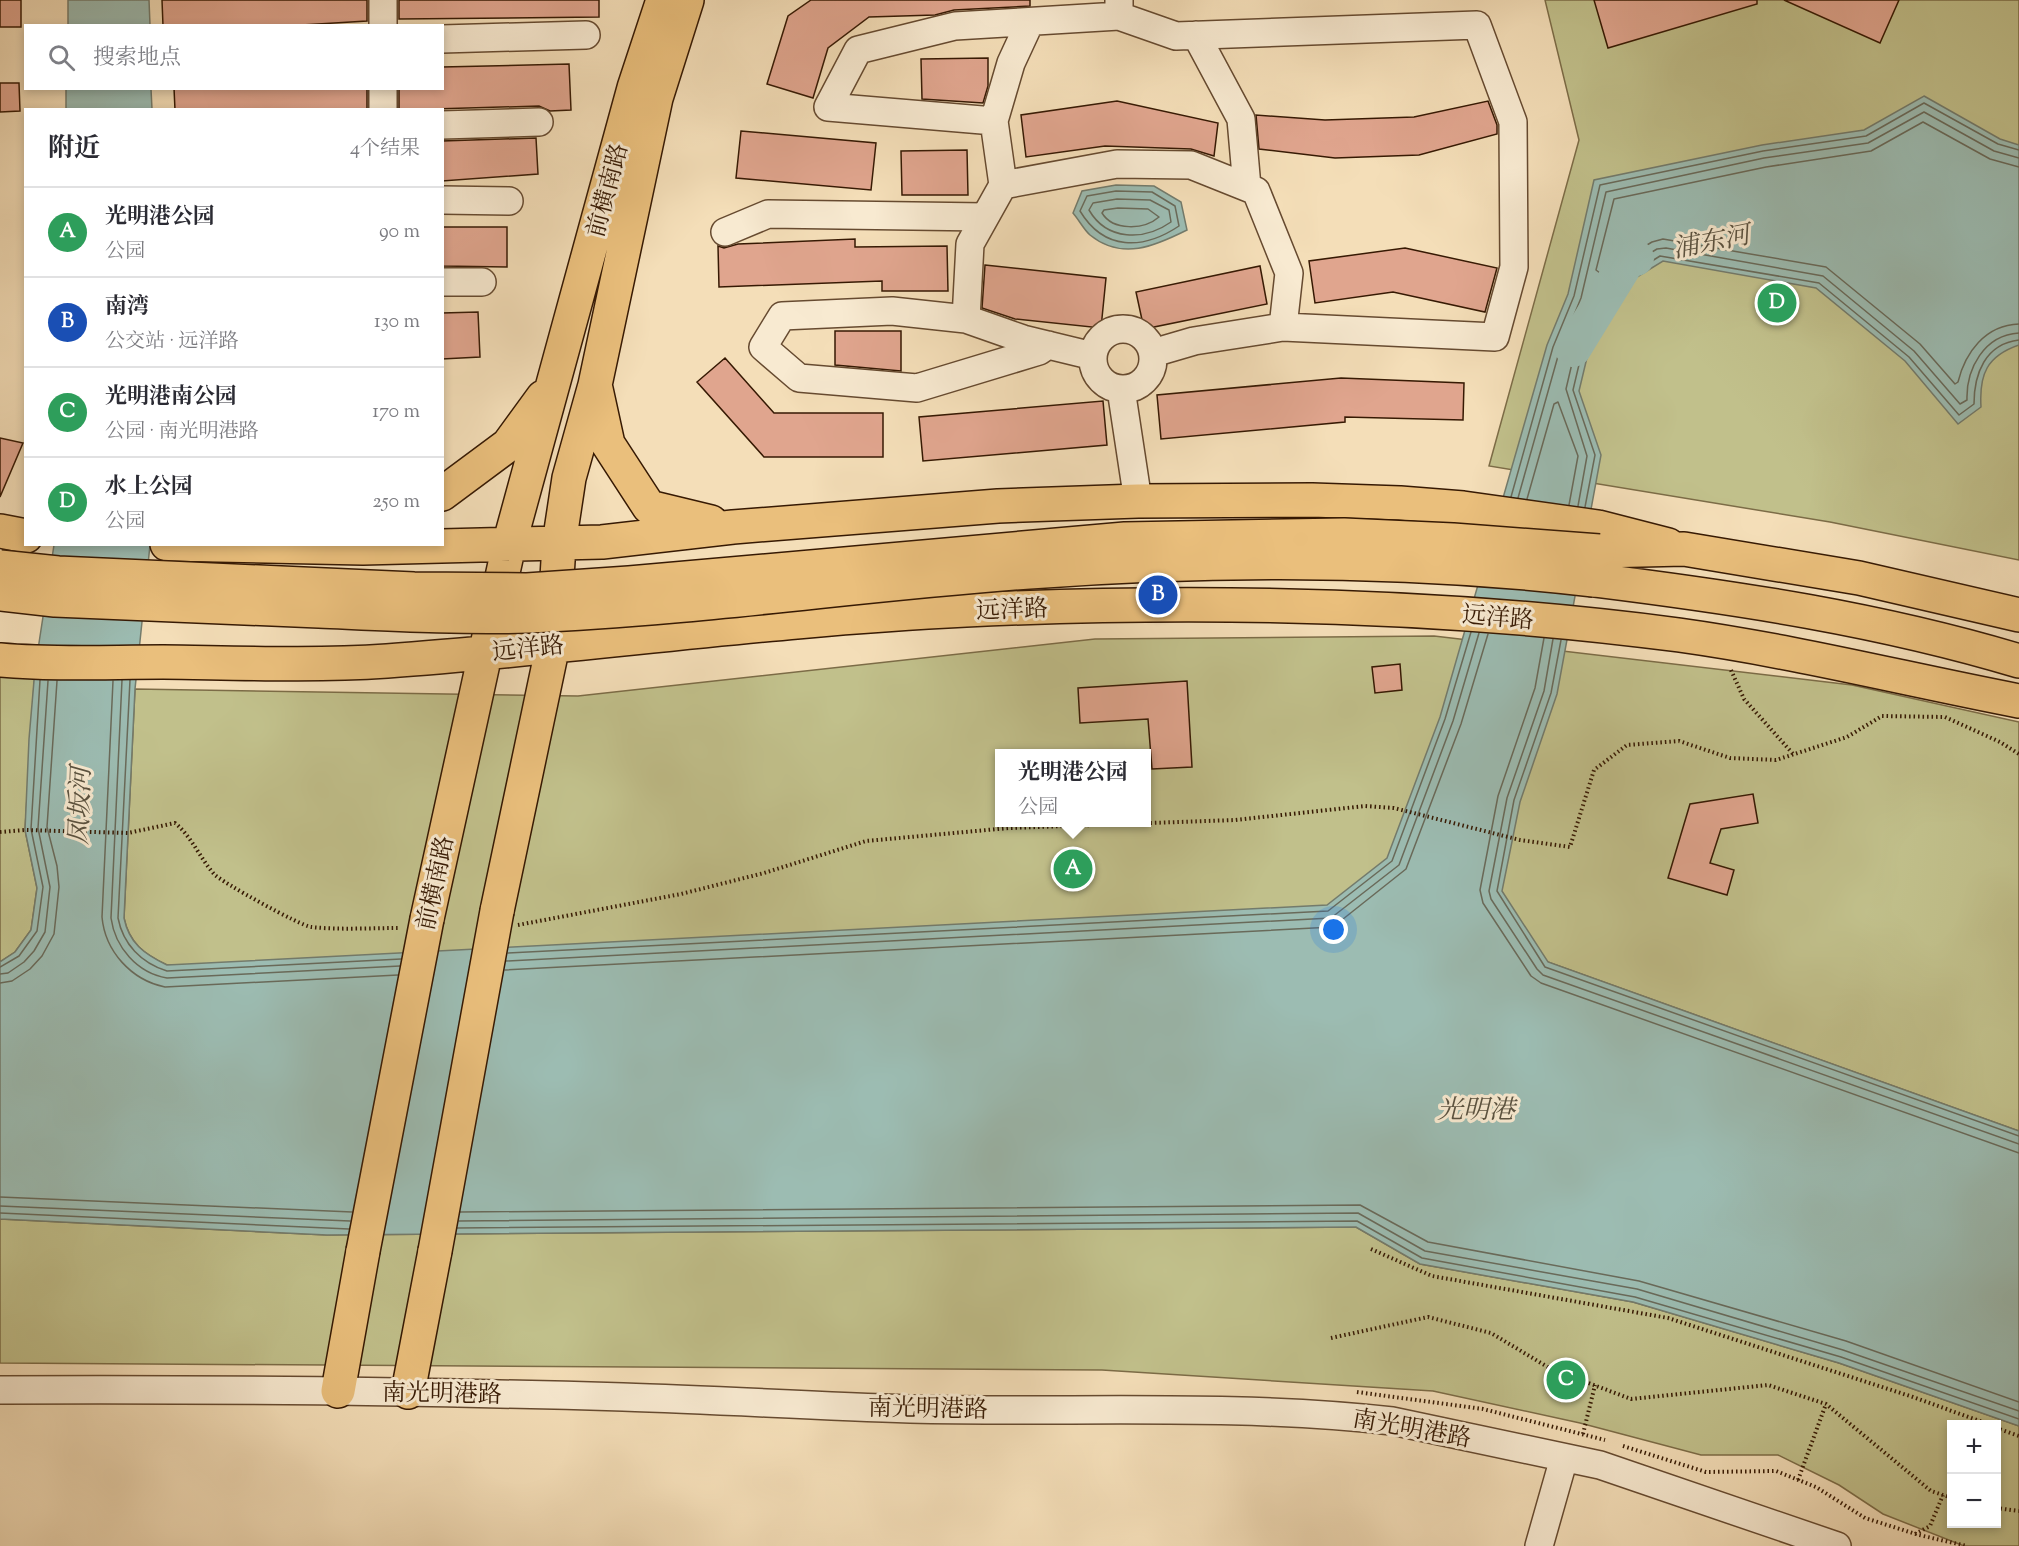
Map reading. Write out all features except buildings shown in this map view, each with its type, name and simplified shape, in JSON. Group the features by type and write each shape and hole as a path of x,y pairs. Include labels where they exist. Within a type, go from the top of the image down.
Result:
{"main road":[{"name":"前横南路","path":"338,1391 418,923 487,652 509,545 634,88 663,0"},
{"name":"前横南路","path":"408,1392 435,1251 506,918 554,645 559,544 569,478 595,385 656,98 687,0"},
{"name":"前横南路","path":"444,493 508,445 555,381"},
{"name":"前横南路","path":"595,385 608,444 649,507 733,527"},
{"path":"444,545 602,542 733,527 998,506 1138,501 1401,502 1463,508 1720,596 1938,637 2019,661"},
{"path":"0,567 58,573 414,589 527,590 1125,539 1344,535 1597,553"},
{"path":"0,594 55,600 400,615 526,616 632,609 1026,572 1234,561 1344,561 1451,566 1597,553 1684,549 1859,578 2019,615"},
{"name":"远洋路","path":"15,662 327,664 487,652 897,614 1033,608 1220,606 1447,613 1582,624 1774,651 2019,701"}],"street":[{"path":"382,0 383,24"},
{"path":"994,121 828,107 858,50 955,26 1030,22 1119,8 1176,36 1477,25 1513,123 1514,267 1495,337 1283,327 1194,341 1152,353"},
{"path":"966,319 970,244 1003,185 994,121 1011,63 1030,22"},
{"path":"444,39 586,35"},
{"path":"1196,35 1240,119 1247,188"},
{"path":"383,90 383,108"},
{"path":"444,125 539,122"},
{"path":"1003,185 1117,164 1191,165 1256,191 1289,273 1283,327"},
{"path":"444,200 509,201"},
{"path":"725,232 768,214 985,217"},
{"path":"444,282 482,282"},
{"path":"1048,345 1038,351 917,388 799,378 763,348 782,316 892,311 966,319 1048,345 1093,356"},
{"path":"1117,330 1135,332 1143,337 1152,353 1151,371 1139,385 1121,389 1112,387 1097,375 1093,356 1101,339 1117,330"},
{"path":"1121,389 1138,501"},
{"name":"南光明港路","path":"0,1390 408,1392 625,1397 934,1410 1303,1413 1392,1421 1600,1466 1837,1546"},
{"path":"1539,1546 1564,1458"}],"path":[{"path":"1727,663 1744,699 1794,755"},
{"path":"1151,823 1235,820 1365,806 1394,808 1520,840 1570,847 1594,770 1627,745 1679,741 1730,758 1776,760 1847,737 1882,716 1945,717 2001,742 2019,754"},
{"path":"0,832 25,830 128,833 174,823 183,830 215,876 238,892 266,903 308,927 418,923"},
{"path":"506,918 681,894 764,873 866,841 1037,827"},
{"path":"1371,1249 1432,1276 1668,1318 1913,1397 1975,1420"},
{"path":"1331,1338 1428,1317 1491,1333 1551,1369 1631,1399 1768,1385 1826,1404 1931,1491 1947,1496"},
{"path":"1564,1458 1583,1434 1595,1385"},
{"path":"1798,1480 1826,1404"},
{"path":"2001,1430 2019,1436"},
{"path":"1914,1534 1930,1526 1943,1495"},
{"path":"2001,1508 2019,1510"}],"shaded area":[{"path":"1545,0 2019,0 2019,560 1830,522 1489,466 1579,140"},
{"path":"1434,636 1852,685 2019,722 2019,1131 1548,962 167,965 151,957 139,947 126,927 124,918 135,689 578,696 1095,639"},
{"path":"0,664 35,669 25,830 37,888 31,930 15,952 0,962"},
{"path":"0,1219 327,1235 1356,1227 1420,1264 1633,1302 1839,1363 2019,1426 2019,1546 1964,1546 1883,1514 1839,1485 1778,1455 1701,1455 1580,1423 1433,1391 1102,1370 0,1363"}],"water":[{"path":"68,0 149,0 150,24 68,24"},
{"path":"66,90 151,90 152,108 66,108"},
{"name":"光明港","path":"1924,96 2000,139 2019,145 2019,345 2008,349 1992,361 1984,376 1981,407 1958,424 1905,361 1816,288 1663,261 1601,299 1579,391 1601,455 1557,694 1520,802 1502,891 1548,962 2019,1131 2019,1426 1839,1363 1633,1302 1420,1264 1356,1227 327,1235 0,1219 0,962 15,952 31,930 37,888 25,830 29,739 35,669 54,546 150,546 135,689 124,918 126,927 139,947 151,957 167,965 1327,905 1387,858 1440,717 1547,345 1568,294 1594,180 1762,145 1864,130"},
{"path":"1116,185 1154,186 1181,202 1187,230 1163,241 1139,248 1126,249 1102,243 1088,233 1073,213 1082,191"}],"waterway":[{"name":"浦东河","path":"1573,349 1627,261 1636,258"}],"place":[{"name":"水上公园","path":"1777,303"},
{"name":"南湾","path":"1158,595"},
{"name":"光明港公园","path":"1073,869"},
{"name":"光明港南公园","path":"1566,1380"}],"water label":[{"name":"凤坂河","path":"79,806"}]}
